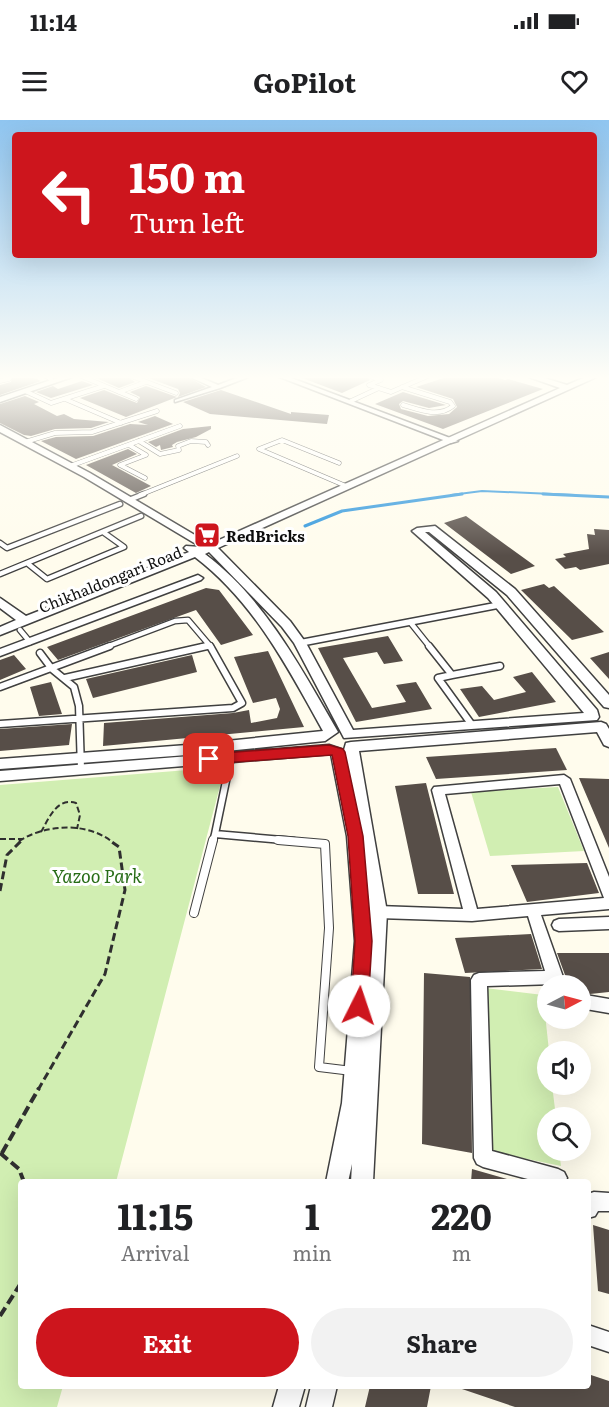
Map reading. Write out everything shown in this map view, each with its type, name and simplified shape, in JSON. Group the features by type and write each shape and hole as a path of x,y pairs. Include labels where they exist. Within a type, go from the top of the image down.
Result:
{"street":[{"path":"4,436 124,502 207,552 286,624 300,643 337,742 378,912 362,1179"},
{"path":"14,436 70,466 141,516 207,552 249,602 286,652 337,742 355,836 364,941 353,1103 338,1179"},
{"path":"444,436 454,440"},
{"name":"Chikhaldongari Road","path":"9,628 207,552 463,436"},
{"name":"Chikhaldongari Road","path":"207,552 346,486 454,440"},
{"path":"609,704 511,592 431,528 417,531 492,595 598,721 609,742"},
{"path":"0,653 198,578"},
{"path":"0,602 9,628"},
{"path":"300,643 500,605"},
{"path":"598,721 597,709 609,709"},
{"path":"0,776 80,763 255,744 337,742 598,721"},
{"path":"0,764 231,757 472,725 598,721"},
{"path":"472,915 438,790 564,779 609,894"},
{"path":"378,912 472,915 609,903"},
{"path":"533,911 555,977 479,980 483,1158 558,1178"},
{"path":"559,925 609,923"},
{"path":"591,1003 609,1006"},
{"path":"591,1205 594,1201 609,1202"},
{"path":"591,1336 609,1342"},
{"path":"286,1407 291,1389"},
{"path":"319,1407 323,1389"}],"lane":[{"path":"25,442 41,436"},
{"path":"70,466 153,436"},
{"path":"339,462 282,440 259,449 346,486"},
{"path":"139,441 160,454 179,450 178,446 191,441 206,442 208,446"},
{"path":"129,445 146,455 120,465 145,478"},
{"path":"0,543 7,548 237,456"},
{"path":"0,574 141,516"},
{"path":"27,563 47,579 124,547 103,532"},
{"path":"0,687 182,620 193,622 210,645 242,703 238,707 0,724"},
{"path":"410,622 452,675"},
{"path":"9,628 30,642"},
{"path":"65,678 210,645"},
{"path":"40,653 52,669 74,687 79,717 80,763"},
{"path":"472,725 438,678 500,666"},
{"path":"194,913 215,834 231,757"},
{"path":"215,834 326,844 329,928 320,1067 355,1071"}],"path":[{"path":"41,833 56,807 62,802 70,801 76,803 80,815 77,829"},
{"path":"0,839 22,839 56,828 94,830 119,847 125,890 105,974 1,1153 19,1170 23,1179"},
{"path":"0,891 3,867 9,851 22,839"},
{"path":"0,1316 18,1288"}],"green space":[{"name":"Yazoo Park","path":"225,767 117,1179 18,1179 18,1389 62,1389 57,1407 0,1407 0,785"},
{"path":"558,787 584,851 490,856 471,792"},
{"path":"485,988 537,994 537,1029 547,1029 548,1041 537,1041 537,1095 553,1095 555,1107 537,1107 537,1161 489,1151"},
{"path":"537,1161 560,1161 561,1166"}],"building":[{"path":"140,436 76,459 41,441 56,437"},
{"path":"164,436 198,436 177,442 172,445 173,447 161,450 160,445 156,447 148,442"},
{"path":"128,449 137,454 112,465 151,486 136,493 86,465"},
{"path":"466,516 535,566 511,574 444,523"},
{"path":"594,529 609,530 609,564 580,570 576,567 565,569 555,559 566,557 563,554 589,549 587,534 595,535"},
{"path":"544,584 549,588 554,586 604,632 572,640 521,590"},
{"path":"206,588 219,590 253,635 221,645 196,610 58,660 47,647"},
{"path":"388,636 403,661 384,664 377,652 343,658 372,708 406,702 396,685 416,682 432,709 356,722 318,648"},
{"path":"268,651 304,727 103,746 104,723 249,710 251,723 277,718 280,709 276,698 253,703 234,657"},
{"path":"609,652 609,679 590,658"},
{"path":"14,655 26,669 0,680 0,660"},
{"path":"192,655 197,672 93,698 86,679"},
{"path":"532,672 556,702 479,717 460,689 482,686 494,700 526,692 513,677"},
{"path":"51,682 62,714 39,716 30,687"},
{"path":"72,724 69,745 0,751 0,729"},
{"path":"556,748 567,770 436,779 426,757"},
{"path":"579,778 609,779 609,848"},
{"path":"426,783 454,894 418,894 395,786"},
{"path":"587,863 599,893 527,902 511,865"},
{"path":"531,934 542,969 465,973 455,938"},
{"path":"557,953 609,953 609,992 591,994 591,975 565,975"},
{"path":"424,973 470,977 472,1153 422,1144"},
{"path":"472,1169 507,1179 471,1179"},
{"path":"593,1225 609,1230 609,1294 598,1291"},
{"path":"591,1375 609,1381 609,1407 515,1407 462,1389 591,1389"},
{"path":"369,1389 430,1389 427,1407 365,1407"}],"waterway":[{"path":"451,495 482,491 575,495"},
{"path":"305,526 342,511 462,494"},
{"path":"543,494 609,497"}],"place":[{"name":"RedBricks","path":"207,535"}],"route":[{"path":"209,759 329,750 338,752 355,836 364,941 359,1006"}]}
